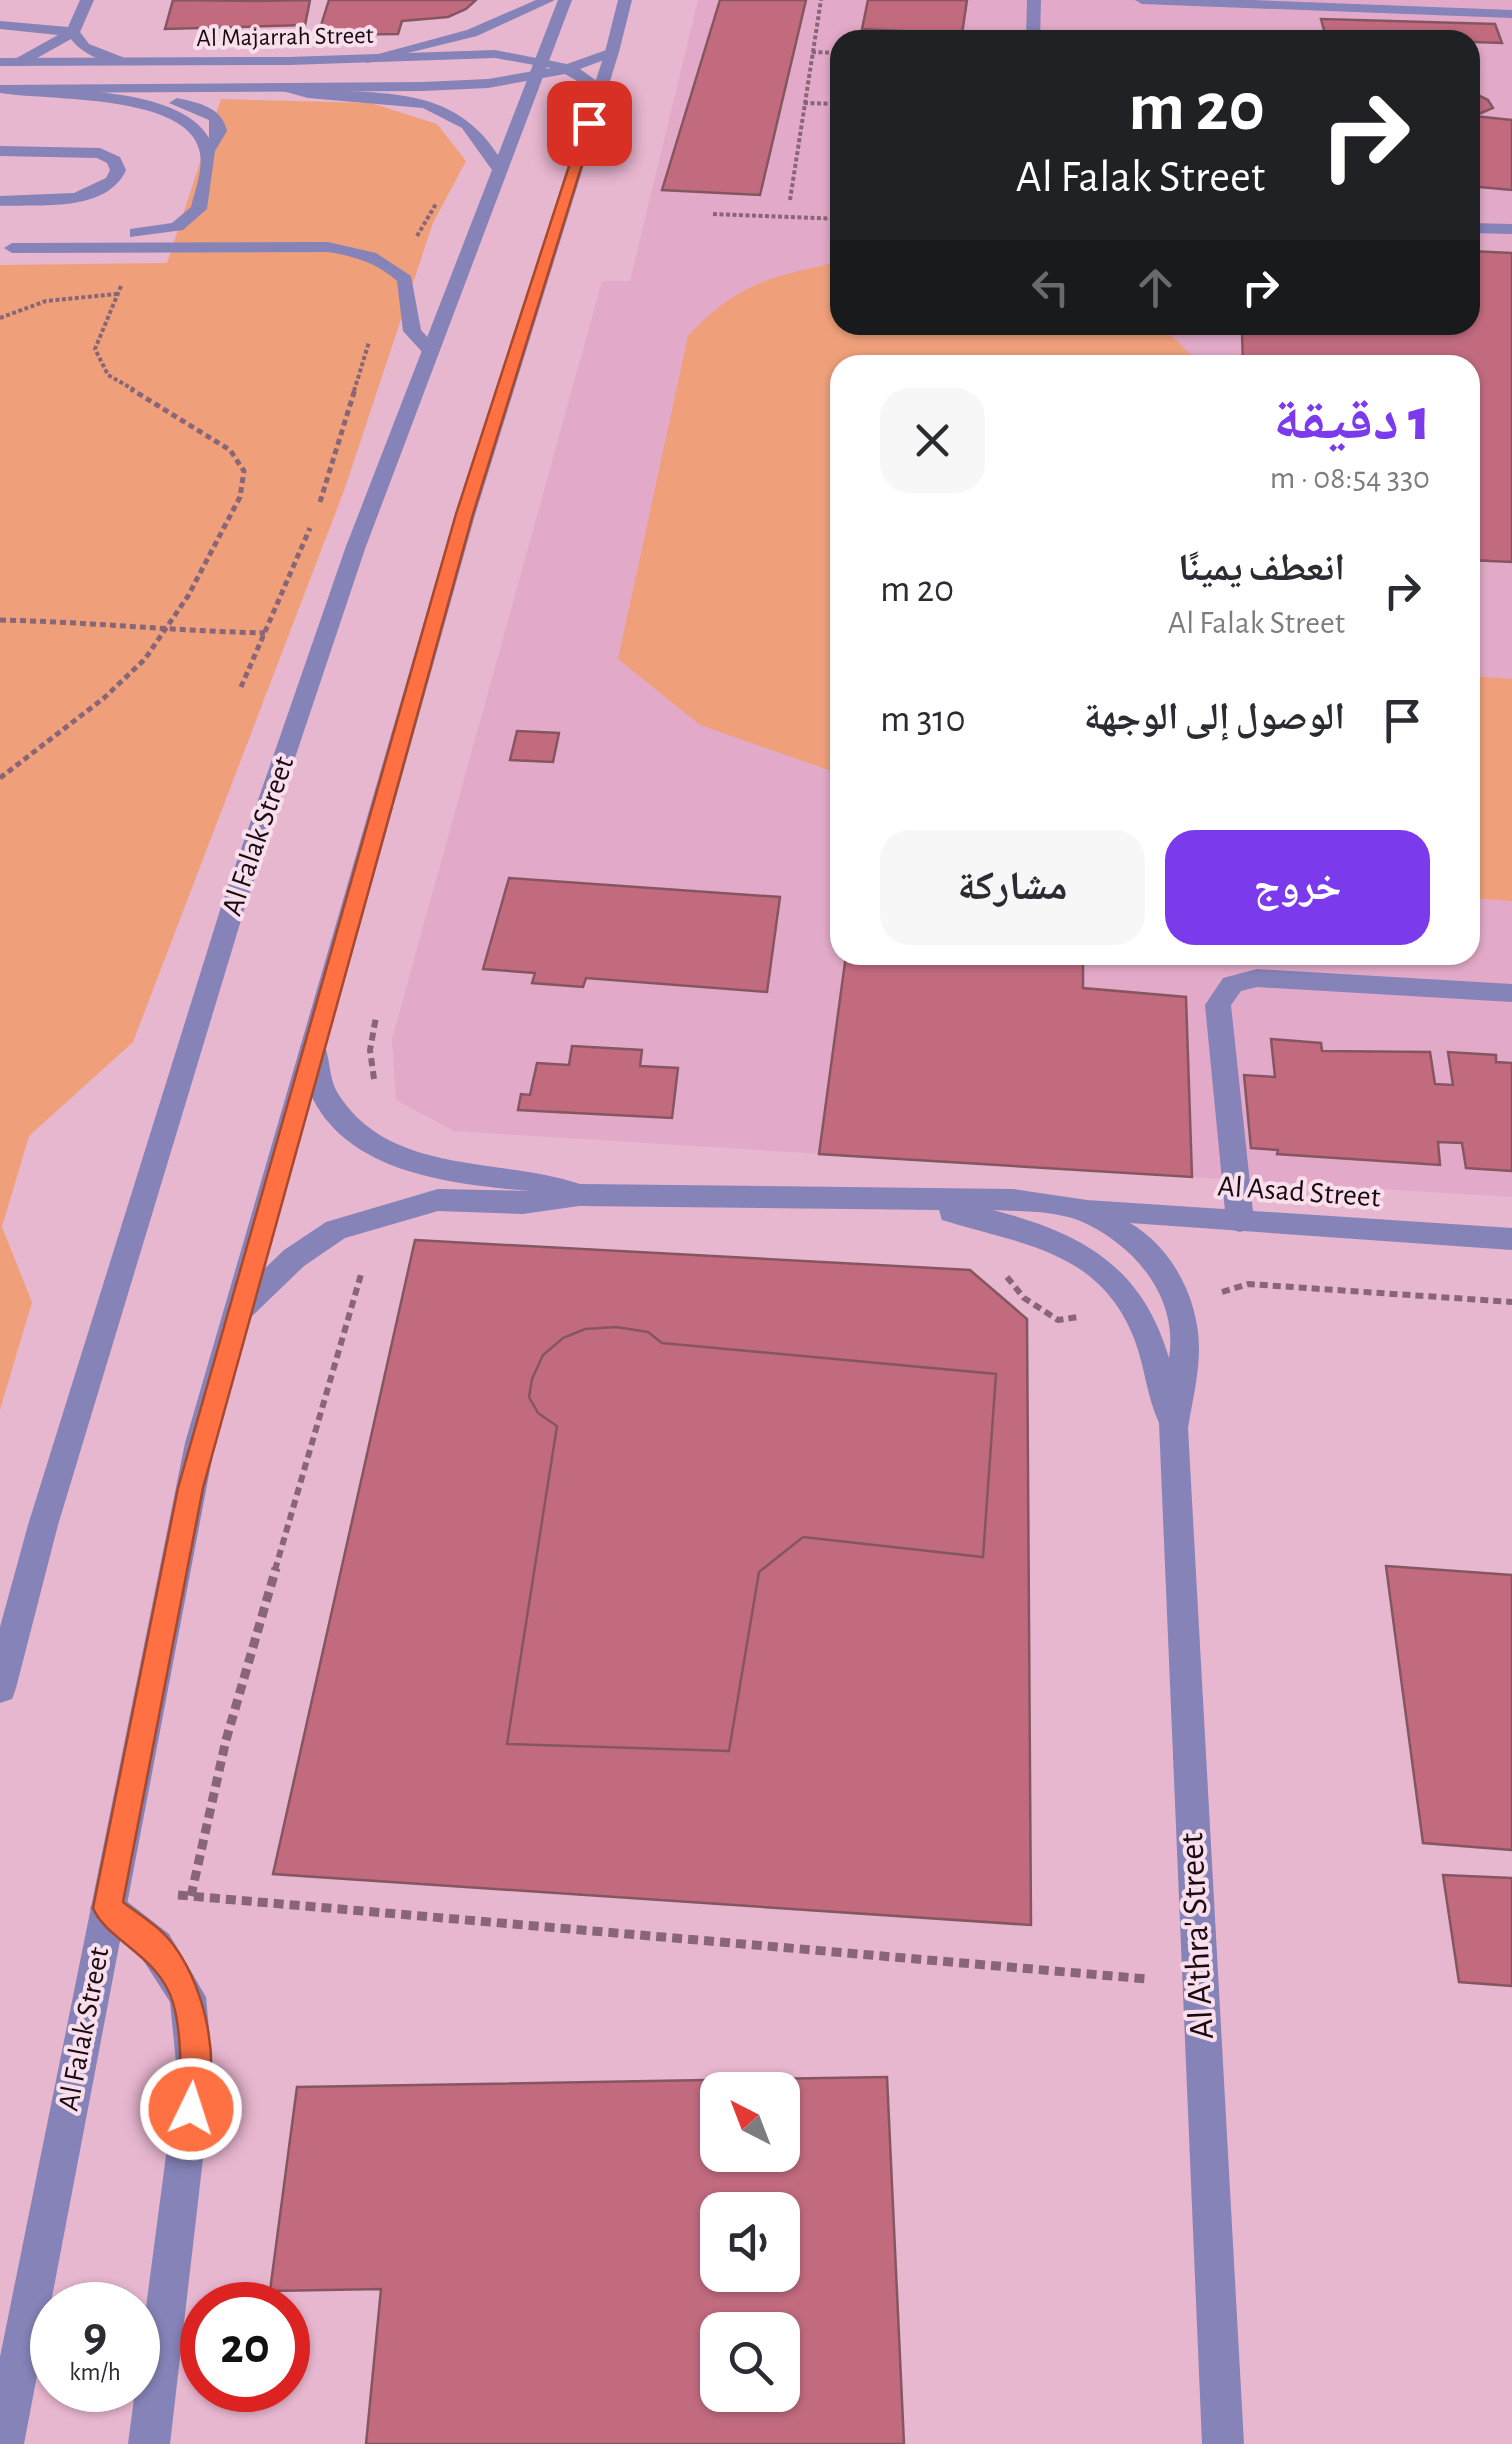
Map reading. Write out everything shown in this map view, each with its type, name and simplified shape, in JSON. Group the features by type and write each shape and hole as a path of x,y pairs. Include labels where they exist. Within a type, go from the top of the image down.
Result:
{"street":[{"path":"18,62 74,32 87,0"},
{"path":"367,59 472,34 548,0"},
{"name":"Al Falak Street","path":"0,1688 43,1525 233,906 355,549 565,0"},
{"name":"Al Falak Street","path":"3,2444 200,1443 464,514 612,52 625,0"},
{"path":"1033,30 1034,0"},
{"path":"1142,0 1512,14"},
{"path":"11,21 74,32 84,47 120,61"},
{"name":"Al Majarrah Street","path":"1,88 286,90 476,84 541,69 568,69 612,52"},
{"name":"Al Majarrah Street","path":"0,62 367,59 477,53 541,69"},
{"path":"568,69 600,90"},
{"path":"1,88 37,96 136,102 180,115 194,125 208,150 200,210 177,227 130,233"},
{"path":"286,90 401,101 438,109 464,123 498,169"},
{"path":"0,151 89,152 114,160 118,170 113,181 76,198 0,201"},
{"path":"1480,228 1512,230"},
{"path":"12,248 328,247 354,251 378,258 405,280 412,331 430,350"},
{"path":"1240,1220 1218,1005 1222,991 1236,981 1257,978 1512,993"},
{"path":"314,1047 322,1092 348,1126 401,1159 467,1176 523,1178 578,1195"},
{"path":"238,1312 294,1258 336,1230 438,1200 523,1203 578,1195 897,1200"},
{"name":"Al A'thra' Street","path":"897,1200 1013,1200 1080,1210 1139,1242 1176,1292 1185,1348 1173,1428 1223,2444"},
{"name":"Al A'thra' Street","path":"897,1200 1023,1227 1079,1250 1122,1288 1148,1338 1173,1428"},
{"name":"Al Asad Street","path":"1080,1210 1512,1240"},
{"path":"108,1908 156,1947 188,1997 196,2072 149,2444"}],"path":[{"path":"790,200 822,0"},
{"path":"812,52 830,52"},
{"path":"804,103 830,104"},
{"path":"713,214 830,219"},
{"path":"0,778 104,698 144,659 188,596 240,497 244,471 230,450 108,375 95,349 126,276"},
{"path":"0,318 46,301 118,294"},
{"path":"241,687 310,526"},
{"path":"0,620 111,622 164,631 265,633"},
{"path":"375,1086 370,1050 377,1014"},
{"path":"191,1896 226,1740 364,1264"},
{"path":"1002,1272 1024,1298 1058,1320 1133,1310"},
{"path":"1178,1305 1248,1284 1512,1302"},
{"path":"254,1903 1198,1983"}],"shaded area":[{"path":"698,0 1512,0 1512,1197 454,1131 396,1100 392,1039 602,281 630,281"},
{"path":"221,99 371,103 437,124 466,161 433,223 345,488 133,1042 29,1136 2,1227 32,1302 0,1410 0,265 167,263"},
{"path":"830,264 830,335 1171,335 1191,355 830,355 830,770 700,725 618,659 688,336 740,293 794,272"},
{"path":"1480,677 1512,679 1512,901 1480,899"}],"building":[{"path":"173,0 310,0 305,25 165,29"},
{"path":"329,0 476,0 448,17 402,21 398,34 318,35"},
{"path":"720,0 806,0 760,195 662,190"},
{"path":"868,0 967,0 963,30 862,29"},
{"path":"1321,19 1495,24 1502,43 1480,42 1480,30 1324,30"},
{"path":"1480,96 1488,100 1493,108 1480,113"},
{"path":"1480,117 1512,120 1512,190 1480,187"},
{"path":"1480,251 1512,253 1512,562 1480,560 1480,355 1243,355 1242,335 1480,335"},
{"path":"517,731 559,733 553,762 510,760"},
{"path":"509,878 780,897 767,992 586,978 583,987 532,983 535,973 483,969"},
{"path":"845,965 1083,965 1083,988 1186,997 1192,1177 819,1154"},
{"path":"1271,1039 1321,1043 1322,1051 1430,1052 1435,1084 1453,1085 1448,1052 1496,1055 1496,1062 1512,1063 1512,1171 1466,1168 1462,1143 1438,1142 1440,1165 1277,1154 1278,1150 1251,1148 1244,1075 1275,1077"},
{"path":"572,1046 642,1050 640,1066 678,1068 672,1118 518,1110 521,1094 530,1095 537,1063 569,1065"},
{"path":"415,1240 970,1270 1027,1319 1031,1925 273,1874"},
{"path":"616,1327 648,1332 662,1343 996,1374 983,1557 803,1537 759,1572 729,1751 507,1744 557,1426 538,1413 529,1397 532,1379 543,1355 563,1338 585,1329"},
{"path":"1386,1566 1512,1575 1512,1850 1423,1843"},
{"path":"1443,1875 1512,1878 1512,1986 1459,1982"},
{"path":"887,2077 904,2444 366,2444 381,2289 310,2290 310,2282 271,2282 297,2087 700,2080 700,2172 800,2172 800,2078"}],"route":[{"path":"191,2109 196,2072 188,1997 156,1947 108,1908 190,1488 464,514 589,123"}]}
